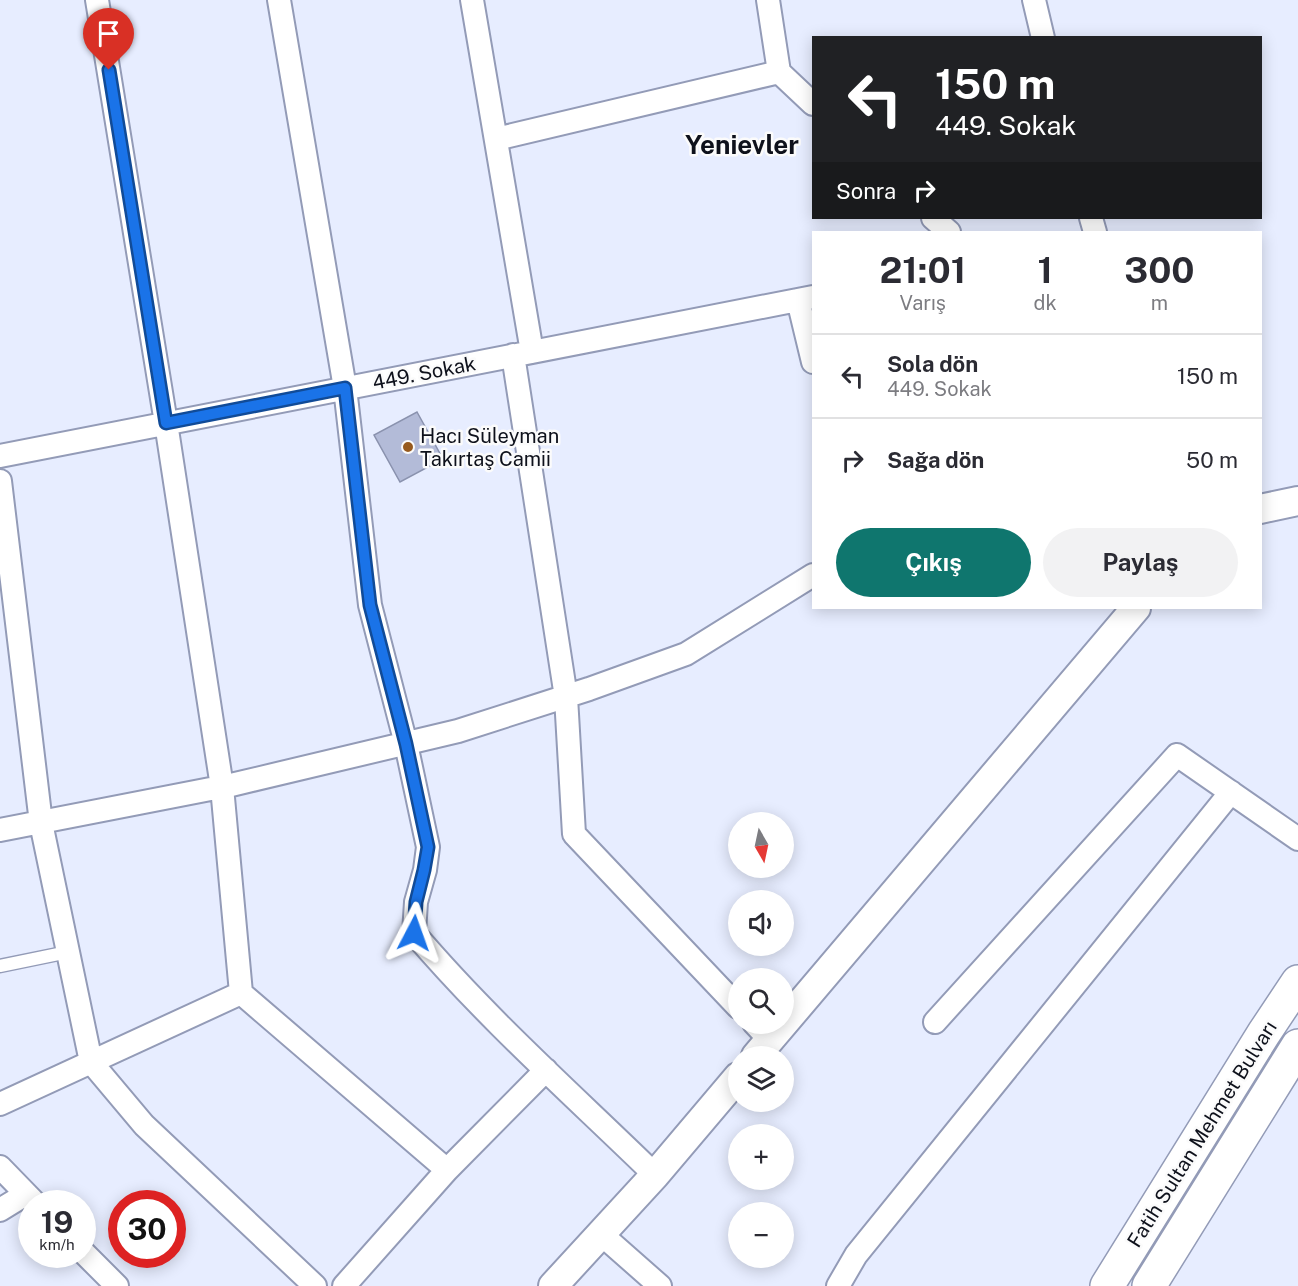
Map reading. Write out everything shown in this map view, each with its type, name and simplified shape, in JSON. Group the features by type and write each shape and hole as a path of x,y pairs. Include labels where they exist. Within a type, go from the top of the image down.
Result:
{"main road":[{"name":"Fatih Sultan Mehmet Bulvarı","path":"1107,1286 1298,982"},
{"name":"Fatih Sultan Mehmet Bulvarı","path":"1149,1286 1298,1046"}],"street":[{"path":"97,0 222,787 241,993 447,1170"},
{"path":"279,0 345,388 370,605 406,744 428,847 416,902 414,933 434,957 503,1028 655,1175"},
{"path":"472,0 496,139 566,697 574,834 728,996"},
{"path":"768,0 779,72 812,103"},
{"path":"1034,0 1043,36"},
{"path":"496,139 779,72"},
{"path":"934,219 948,231"},
{"path":"805,298 812,354"},
{"name":"449. Sokak","path":"0,456 805,298"},
{"path":"0,481 41,823 91,1062 144,1125 315,1286"},
{"path":"1262,509 1298,501"},
{"path":"0,830 222,787 458,731 566,697 686,654 812,576"},
{"path":"760,1040 1135,609"},
{"path":"935,1022 1177,755 1298,839"},
{"path":"838,1286 856,1255 1231,792"},
{"path":"0,1104 241,993"},
{"path":"344,1286 447,1170 546,1070"},
{"path":"553,1286 655,1175 728,1089"},
{"path":"0,1167 23,1190"},
{"path":"0,1210 18,1203"},
{"path":"601,1234 660,1286"},
{"path":"96,1265 117,1286"}],"lane":[{"path":"0,966 68,952"}],"building":[{"name":"Hacı Süleyman Takırtaş Camii","path":"417,412 443,459 400,482 374,435"}],"place":[{"name":"Hacı Süleyman Takırtaş Camii","path":"408,447"}],"district":[{"name":"Yenievler","path":"742,144"}],"route":[{"path":"109,70 166,423 345,388 370,605 406,744 428,847 416,902 414,933"}]}
